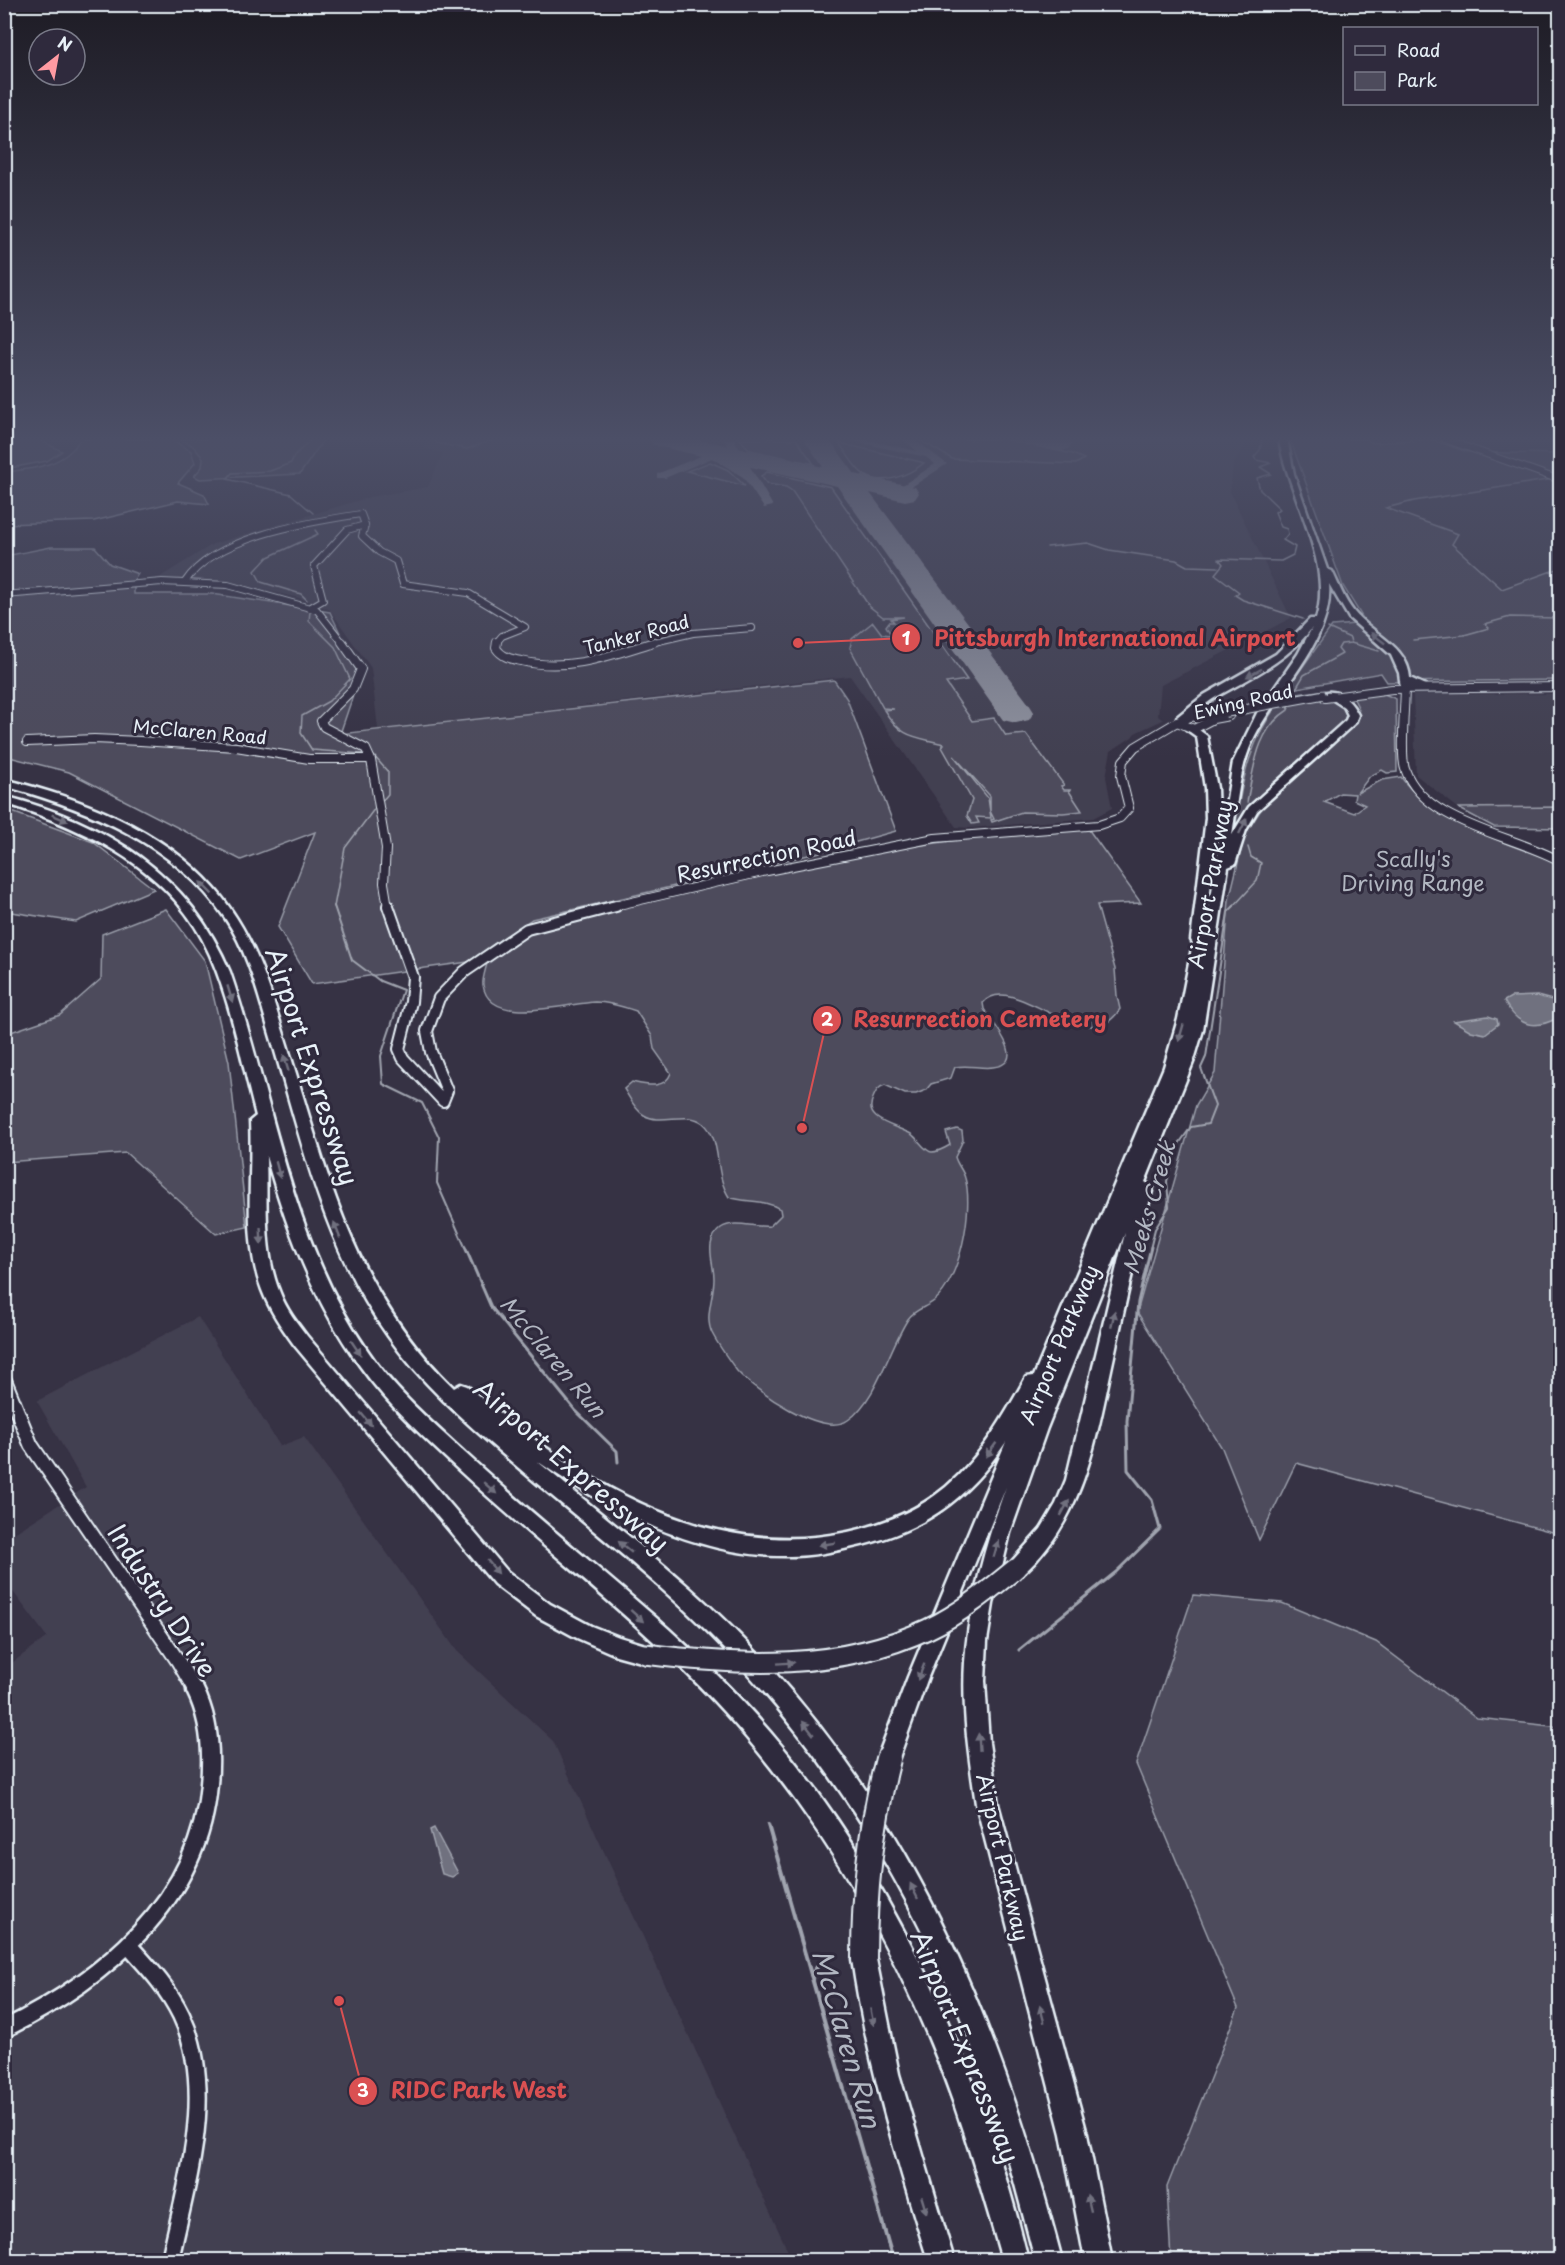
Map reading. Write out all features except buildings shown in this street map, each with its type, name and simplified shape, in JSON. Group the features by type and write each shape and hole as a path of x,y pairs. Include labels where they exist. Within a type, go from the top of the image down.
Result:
{"highway":[{"name":"Airport Parkway","path":"941,2260 884,2073 871,2012 864,1959 863,1906 869,1844 888,1760 922,1667 1171,1067 1185,1018 1225,788 1235,751 1249,719 1303,643 1313,621 1320,585 1308,545"},
{"name":"Airport Parkway","path":"1099,2260 1074,2134 987,1804 980,1752 977,1643 986,1583 1022,1466 1187,1060 1202,1001 1238,762 1250,731 1307,650 1318,630 1323,613 1326,587 1316,545"},
{"path":"1317,545 1347,609 1399,657 1404,668 1404,685 1422,686"},
{"path":"1193,976 1212,808 1202,736 1184,724 1205,699 1283,656 1299,641 1313,621"},
{"path":"1213,922 1246,818 1258,804 1349,723 1353,715 1335,696"},
{"name":"Airport Expressway","path":"4,780 78,805 129,829 190,872 217,900 243,938 258,969 330,1211 345,1251 382,1316 441,1387 491,1434 694,1605 743,1653 804,1722 851,1782 901,1865 975,2022 1011,2124 1048,2260"},
{"name":"Airport Expressway","path":"4,799 66,820 106,840 166,884 199,922 216,955 241,1033 293,1223 313,1275 339,1323 366,1362 407,1410 479,1478 707,1680 767,1746 818,1810 895,1940 936,2028 969,2110 1001,2204 1016,2260"},
{"path":"241,1033 255,1106 260,1152 261,1241 268,1283 279,1310 330,1377 501,1578 543,1610 616,1646 645,1654 708,1662 771,1665 819,1661 872,1651 916,1636 951,1618 989,1593 1033,1555 1054,1526 1071,1495 1081,1465 1131,1239 1187,1060"},
{"path":"363,1282 416,1348 485,1413 534,1449 586,1482 639,1510 700,1534 738,1543 782,1548 823,1545 866,1537 905,1523 939,1503 979,1466 999,1439 1030,1387 1090,1251 1103,1230"}],"street":[{"path":"184,582 233,547 240,545"},
{"path":"311,606 322,600 313,572 316,563 333,545"},
{"name":"Tanker Road","path":"373,545 396,561 403,584 468,593 525,627 500,637 495,645 501,654 520,662 550,666 581,664 671,637 752,628"},
{"path":"4,595 184,582 228,585 311,606 326,618 361,671 351,691 321,721 324,727 366,749 370,759"},
{"path":"1404,685 1404,768 1420,794 1451,815 1535,847 1560,861"},
{"name":"Ewing Road","path":"1184,724 1404,685"},
{"name":"Ewing Road","path":"1335,696 1368,687 1404,685 1532,688"},
{"name":"Ewing Road","path":"1422,686 1560,687"},
{"name":"Ewing Road","path":"1184,724 1201,728 1210,720 1227,715"},
{"name":"Resurrection Road","path":"370,759 386,848 384,883 388,907 413,977 411,1002 399,1038 399,1049 403,1058 443,1101 447,1091 430,1052 427,1031 439,998 464,972 527,929 571,916 767,871 935,838 1114,822 1130,808 1121,771 1125,760 1144,741 1184,724"},
{"name":"McClaren Road","path":"27,742 129,741 236,747 309,759 370,759"},
{"name":"Industry Drive","path":"4,1379 16,1416 32,1445 189,1678 207,1723 212,1767 198,1840 173,1890 129,1946 69,1996 4,2030"},
{"path":"129,1946 165,1982 177,2002 194,2048 197,2116 170,2260"}],"shaded area":[{"path":"212,545 1256,545 1291,618 1161,685 1158,716 1163,720 1135,733 1111,751 1106,777 1112,808 1093,818 970,828 956,827 850,676 378,729 371,668 330,610 300,598 227,582 157,579"},
{"path":"1454,545 1560,545 1560,568 1502,589"},
{"path":"1413,693 1560,694 1560,807 1458,808 1416,775"},
{"path":"198,1317 280,1446 304,1437 457,1651 553,1741 792,2260 5,2260 5,1668 47,1637 5,1581 5,1539 86,1487 37,1401"}],"green space":[{"path":"828,545 872,545 967,680 946,683 972,721 994,718 1006,736 1026,734 1064,785 1061,786 1064,790 1071,790 1069,791 1082,811 1022,812 992,822 991,820 994,819 990,811 990,796 954,756 988,798 991,818 976,817 979,823 972,824 967,816 972,800 942,747 944,744 910,735 897,726 884,710 894,709 883,708 850,648 852,639 873,622 882,634 891,635 886,626 889,622 894,622 891,619 904,617 883,617 869,606"},
{"path":"1328,545 1453,545 1502,589 1560,568 1560,680 1387,682 1381,673 1286,690 1332,626 1366,623 1343,586"},
{"path":"51,547 95,547 110,564 138,574 134,580 134,594 212,594 330,612 360,675 340,734 834,680 847,699 896,831 813,854 532,919 468,962 312,984 278,927 315,832 241,860 69,772 5,756 5,556"},
{"path":"1325,690 1327,692 1321,694 1344,706 1346,717 1342,724 1249,807 1235,831 1249,759 1273,711 1284,696"},
{"name":"Scally's Driving Range","path":"1382,693 1396,699 1397,772 1387,773 1382,770 1370,776 1357,793 1382,780 1401,777 1432,807 1452,819 1473,830 1560,864 1560,1534 1296,1463 1259,1540 1222,1448 1137,1312 1196,1105 1215,1073 1229,900 1245,834 1264,805 1355,722 1359,709 1353,697","holes":["1340,793 1355,794 1354,800 1365,805 1354,813 1324,802"]},
{"path":"1560,807 1560,828 1494,827 1458,808"},
{"path":"4,809 93,842 154,889 76,922 5,911"},
{"path":"1089,830 1141,903 1097,905 1115,969 1120,1009 1106,1023 1089,1026 1070,1022 1012,997 996,995 983,1003 984,1009 1000,1032 1009,1051 1004,1064 993,1067 955,1067 951,1078 931,1084 926,1090 916,1094 905,1094 885,1085 878,1090 871,1106 876,1117 911,1134 929,1151 944,1149 950,1145 946,1132 957,1129 962,1131 963,1140 955,1157 964,1175 967,1191 968,1207 963,1244 951,1278 943,1291 934,1301 908,1319 875,1387 858,1411 848,1420 837,1424 823,1423 790,1410 758,1390 737,1371 714,1338 709,1320 714,1286 712,1239 726,1225 770,1226 781,1215 780,1209 768,1204 729,1197 721,1177 713,1138 703,1123 689,1118 651,1118 635,1107 624,1089 632,1082 660,1084 671,1073 654,1049 652,1036 636,1011 595,1002 531,1010 514,1010 499,1006 488,998 483,985 487,963 523,936 560,922 756,876 888,850 954,840 1021,833"},
{"path":"166,909 205,961 229,1062 247,1227 216,1234 126,1153 5,1162 5,1034 60,1015 101,979 102,934"},
{"path":"1193,1595 1282,1603 1376,1642 1477,1718 1560,1727 1560,2260 1171,2260 1167,2187 1238,2008 1136,1764"}],"water":[{"path":"1537,996 1560,1002 1560,1017 1543,1024 1528,1024 1516,1017 1504,1001 1511,997"},
{"path":"1488,1016 1497,1019 1498,1024 1485,1034 1471,1031 1454,1021"},
{"path":"434,1828 458,1873 452,1877 442,1874 430,1830"}],"waterway":[{"name":"McClaren Run","path":"295,545 268,557 255,571 261,582 301,594 307,600"},
{"path":"1047,547 1071,545"},
{"path":"1093,545 1109,550 1176,560 1187,566 1218,567"},
{"name":"Meeks Creek","path":"1291,545 1295,547 1293,555 1281,561 1219,559 1223,564 1215,574 1239,592 1235,595 1243,600 1303,619"},
{"name":"McClaren Run","path":"310,611 309,621 335,647 350,679 329,701 302,716 301,733 312,750 364,754"},
{"path":"1413,640 1464,635 1489,628 1485,624 1510,617 1560,618"},
{"name":"Meeks Creek","path":"1328,628 1350,638 1351,643"},
{"name":"Meeks Creek","path":"1291,697 1304,675 1342,654 1338,649 1341,644 1351,643"},
{"path":"1351,643 1379,651"},
{"name":"Meeks Creek","path":"1247,802 1258,751 1263,739 1277,718 1288,710 1290,703"},
{"name":"McClaren Run","path":"374,756 388,772 388,794 382,801"},
{"name":"McClaren Run","path":"334,906 345,848 375,808"},
{"name":"Meeks Creek","path":"1233,907 1257,881 1261,863 1251,857 1248,847"},
{"name":"McClaren Run","path":"334,906 352,960 380,981 403,990 381,1056 383,1084 422,1103 439,1137 437,1183 466,1249"},
{"name":"Meeks Creek","path":"1150,1249 1155,1229 1169,1207 1167,1181 1178,1145 1191,1127 1208,1124 1215,1106 1201,1068 1206,1057 1228,912 1233,907"},
{"name":"McClaren Run","path":"465,1247 491,1307 575,1410 617,1451 618,1462"},
{"name":"Meeks Creek","path":"1019,1650 1116,1572 1160,1529 1152,1500 1128,1470 1127,1421 1138,1302 1151,1247"},
{"name":"McClaren Run","path":"768,1825 811,1975"},
{"name":"Meeks Creek","path":"811,1975 823,1959"},
{"name":"McClaren Run","path":"811,1975 893,2260"}],"runway":[{"path":"893,545 1016,712"}],"place":[{"name":"Pittsburgh International Airport","path":"798,643"},
{"name":"Resurrection Cemetery","path":"802,1128"},
{"name":"RIDC Park West","path":"339,2001"}]}
